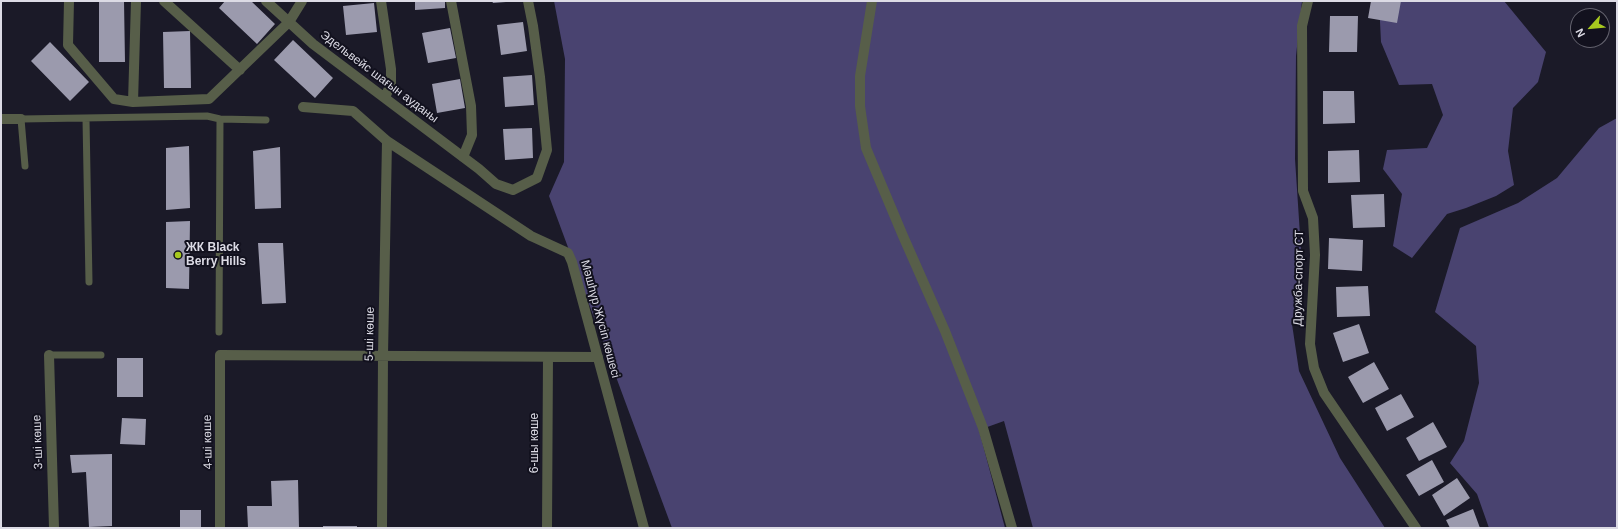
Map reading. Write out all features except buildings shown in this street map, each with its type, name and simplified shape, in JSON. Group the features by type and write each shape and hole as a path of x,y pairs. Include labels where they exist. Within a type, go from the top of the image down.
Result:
{"street":[{"path":"69,1 68,45 114,98 133,102 209,99 289,22 302,1"},
{"path":"133,102 136,1"},
{"path":"164,1 240,70"},
{"name":"Эдельвейс шағын ауданы","path":"266,1 313,44 479,169 496,184 513,190 537,178 547,150 540,77 528,1"},
{"path":"381,1 391,69 391,83 385,98"},
{"path":"451,1 471,106 472,135 463,157"},
{"path":"872,1 860,76 860,106 866,148 945,331 983,428 1012,528"},
{"name":"Дружба-спорт СТ","path":"1308,1 1302,26 1303,191 1313,218 1315,255 1310,344 1314,368 1324,393 1416,528"},
{"name":"Мәшhүр Жүсіп көшесі","path":"302,107 353,111 387,141 531,236 568,253 572,262 644,528"},
{"path":"1,118 21,119"},
{"name":"5-ші көше","path":"382,528 383,355 387,141"},
{"name":"3-ші көше","path":"49,355 54,528"},
{"name":"4-ші көше","path":"220,528 220,355 383,355"},
{"path":"383,355 598,357"},
{"name":"6-шы көше","path":"547,528 548,357"}],"lane":[{"path":"25,166 21,119 207,116 220,119 266,120"},
{"path":"86,119 89,282"},
{"path":"219,332 220,119"},
{"path":"49,355 101,355"}],"shaded area":[{"path":"554,1 1302,1 1296,56 1295,159 1302,265 1292,324 1299,371 1340,458 1385,528 1033,528 1004,421 979,430 1005,528 672,528 549,196 564,162 565,59"},
{"path":"1379,1 1504,1 1546,52 1538,82 1513,108 1508,151 1514,185 1496,196 1447,214 1412,258 1393,246 1402,194 1383,169 1387,150 1427,148 1443,115 1432,84 1399,85 1381,42"},
{"path":"1617,118 1617,528 1489,528 1477,494 1450,463 1464,441 1479,383 1476,346 1435,312 1460,228 1518,203 1557,178 1599,128"}],"place":[{"name":"ЖК Black Berry Hills","path":"178,255"}]}
